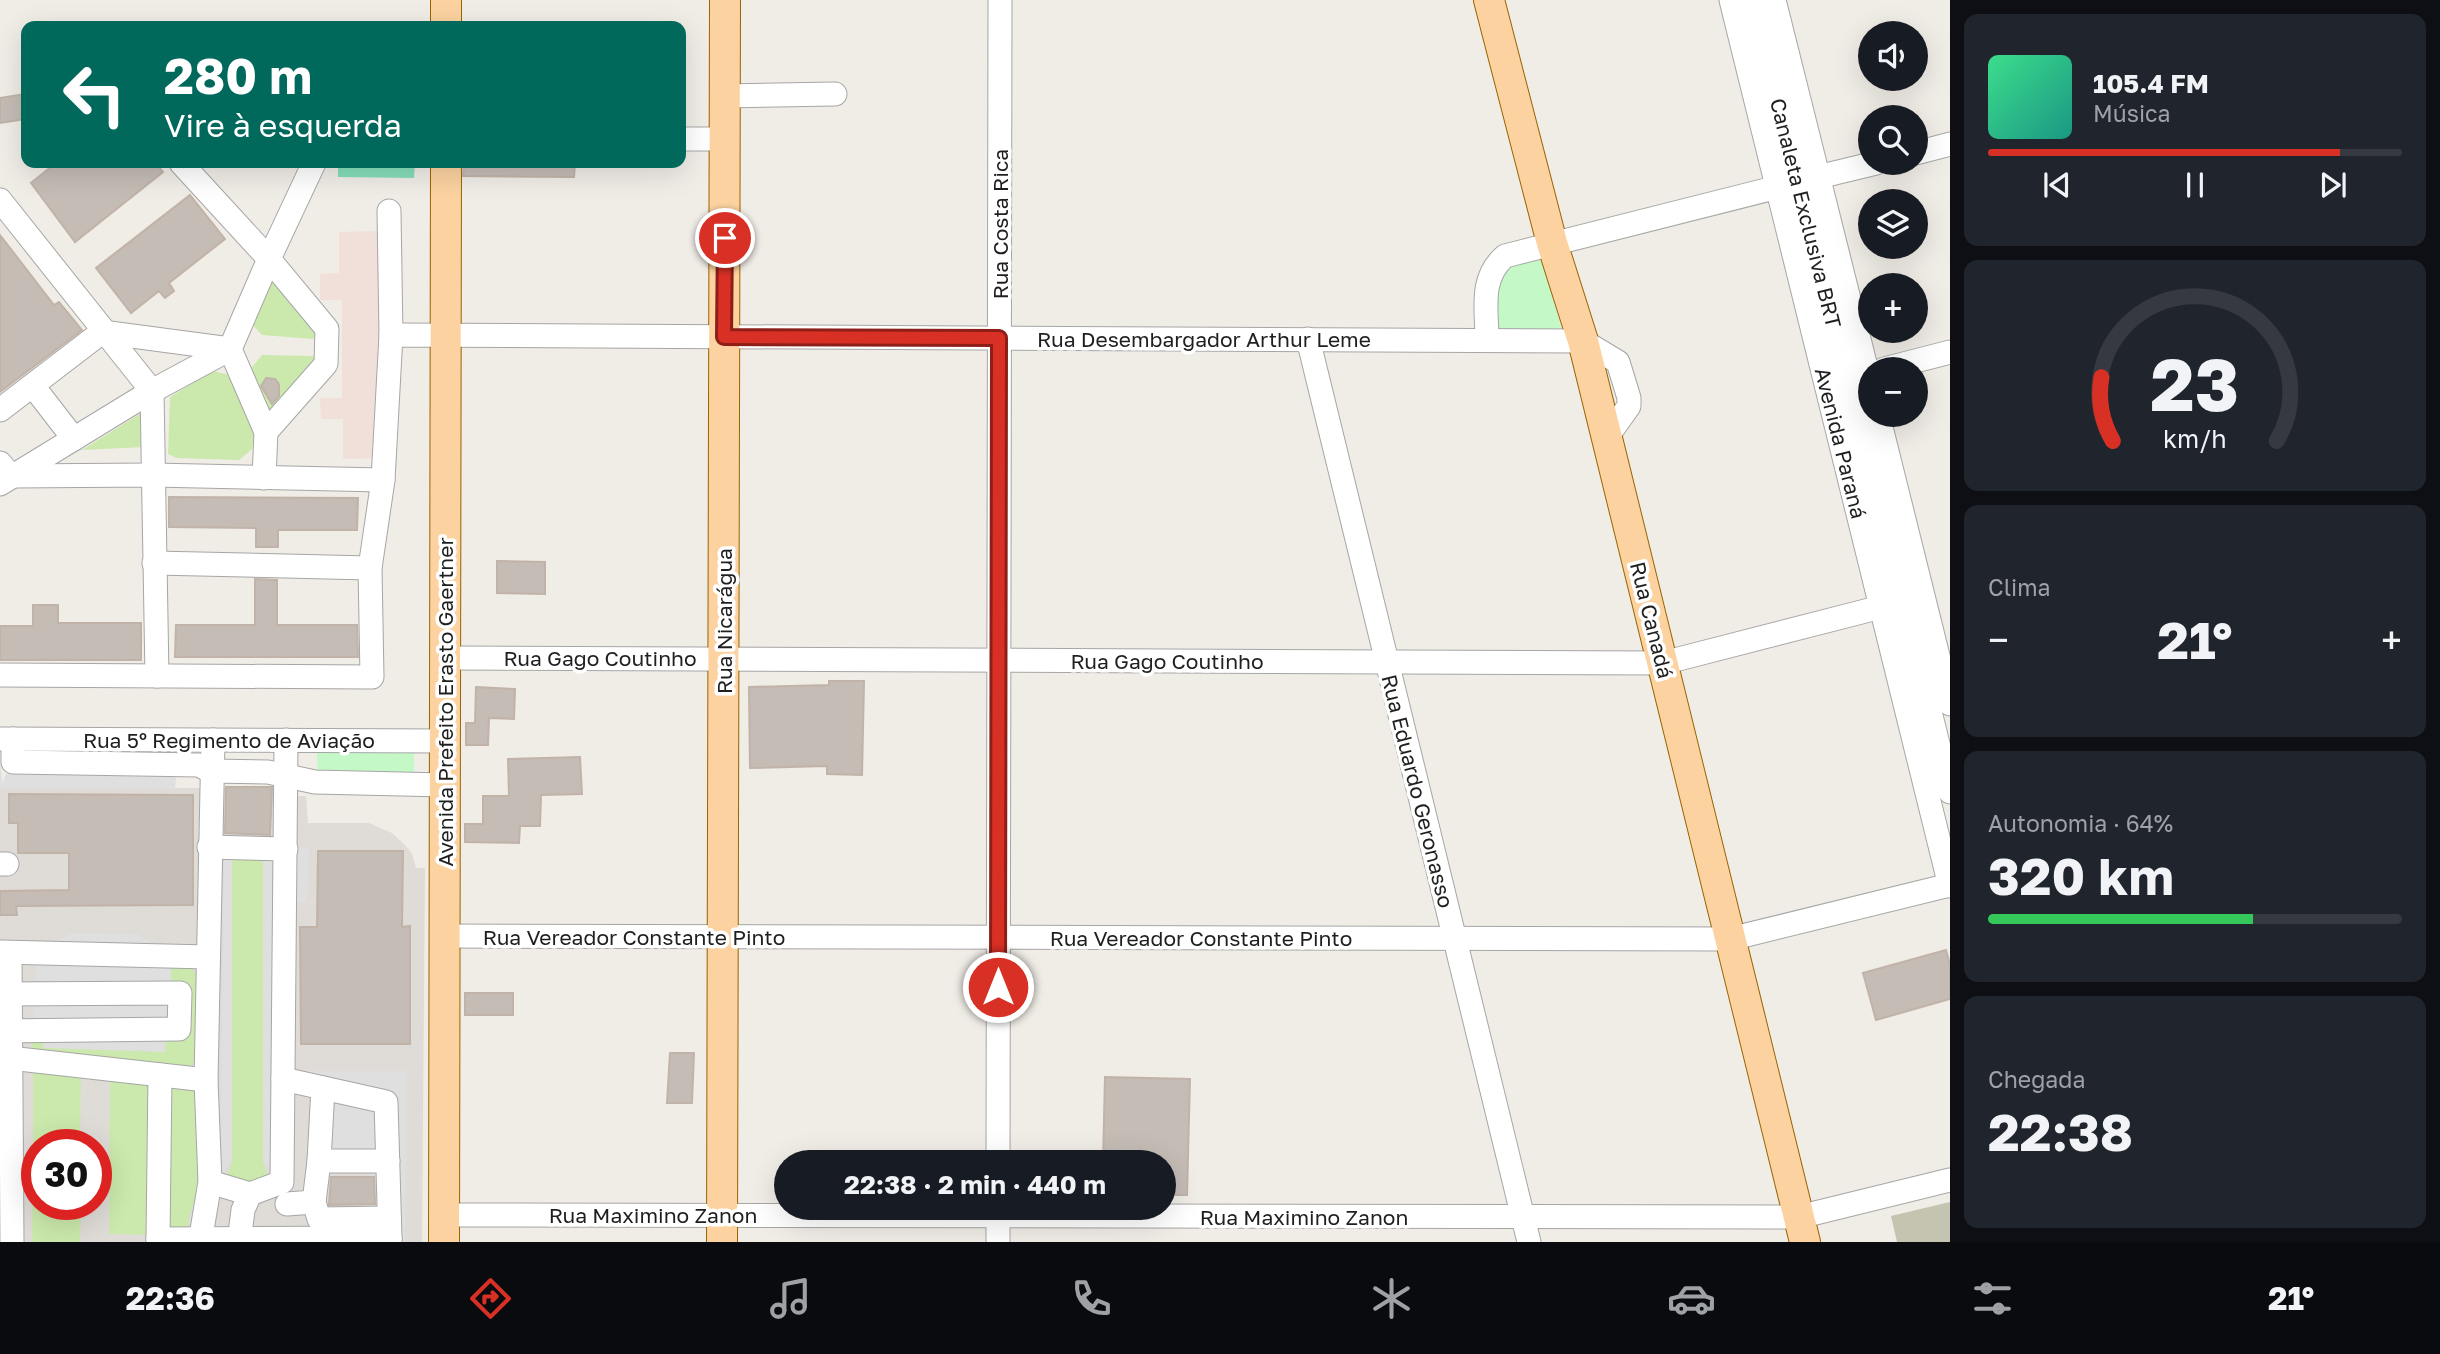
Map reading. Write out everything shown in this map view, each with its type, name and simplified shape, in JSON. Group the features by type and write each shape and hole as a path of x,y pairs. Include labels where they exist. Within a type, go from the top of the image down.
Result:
{"main road":[{"path":"446,0 446,21"},
{"name":"Rua Nicarágua","path":"722,1229 725,0"},
{"name":"Rua Canadá","path":"1489,0 1552,243 1583,341 1802,1230"},
{"name":"Avenida Prefeito Erasto Gaertner","path":"444,1228 446,168"}],"street":[{"name":"Rua Costa Rica","path":"998,1150 1000,0"},
{"name":"Avenida Paraná","path":"1731,0 1950,885"},
{"name":"Canaleta Exclusiva BRT","path":"1753,0 1950,792"},
{"name":"Avenida Paraná","path":"1774,0 1818,177 1868,357"},
{"path":"725,96 835,94"},
{"path":"686,139 725,139"},
{"path":"1928,150 1950,145"},
{"path":"1818,177 1858,167"},
{"path":"186,168 269,259 327,329 326,364 266,432"},
{"path":"4,474 74,439 152,391 230,349 312,168"},
{"path":"1487,340 1486,288 1495,265 1517,251 1778,187"},
{"path":"0,200 102,332 152,391 157,676"},
{"path":"0,675 372,677 370,568 383,481 391,335 389,211"},
{"path":"0,410 102,332 230,349"},
{"name":"Rua Desembargador Arthur Leme","path":"391,335 1583,341"},
{"name":"Rua Eduardo Geronasso","path":"1308,339 1529,1242"},
{"path":"230,349 266,432 264,478"},
{"path":"1928,359 1950,352"},
{"path":"33,386 74,439"},
{"name":"Avenida Paraná","path":"1881,427 1945,660 1950,704"},
{"path":"4,474 383,481"},
{"path":"155,563 370,568"},
{"name":"Rua Gago Coutinho","path":"445,658 1663,663 1881,607"},
{"name":"Rua 5º Regimento de Aviação","path":"445,741 7,739 13,762 199,765 210,771 268,772 315,782 445,785"},
{"path":"82,763 83,739"},
{"path":"200,1240 210,1182 206,1080 210,771 213,740"},
{"path":"286,740 283,1079 285,1193 297,1240"},
{"path":"209,847 286,849"},
{"name":"Rua Vereador Constante Pinto","path":"445,936 1730,939 1950,885"},
{"path":"8,1240 5,953 208,957"},
{"path":"5,995 180,993 179,1029 6,1031"},
{"path":"6,1057 206,1080"},
{"path":"160,1074 158,1241 239,1242 390,1233"},
{"path":"283,1079 386,1102 390,1233"},
{"path":"323,1088 314,1202 318,1219 390,1233"},
{"path":"319,1161 388,1161"},
{"name":"Rua Maximino Zanon","path":"1176,1214 1523,1217 1802,1230 1950,1180"},
{"path":"210,1182 250,1194 285,1193 314,1202"},
{"path":"239,1242 243,1210 250,1194"},
{"name":"Rua Maximino Zanon","path":"444,1228 722,1229 868,1220"},
{"path":"998,1220 998,1242"}],"shaded area":[{"path":"378,231 379,458 343,459 343,419 321,419 320,398 342,398 342,300 320,300 320,274 339,273 339,232"},
{"path":"0,756 2,784 6,774 176,777 175,789 0,788"},
{"path":"0,788 279,788 280,796 306,796 308,823 369,823 392,833 405,845 412,854 416,868 425,868 422,1242 0,1242"},
{"path":"295,848 309,848 307,902 293,902"},
{"path":"232,854 232,1162 220,1175 224,857"},
{"path":"263,854 277,860 275,1177 263,1162"},
{"path":"72,933 138,934 152,944 51,945"},
{"path":"36,963 171,967 171,985 35,981"},
{"path":"35,999 174,1000 174,1025 34,1024"},
{"path":"166,1037 165,1052 43,1048 44,1039"},
{"path":"309,1071 407,1071 405,1242 389,1242 390,1161 312,1161"},
{"path":"1950,1202 1950,1242 1897,1242 1891,1216"}],"green space":[{"path":"338,168 415,168 414,178 338,177"},
{"path":"1541,253 1563,335 1498,334 1495,286 1505,266"},
{"path":"271,278 319,334 313,339 262,335 250,322"},
{"path":"262,355 315,356 318,364 272,423 248,372"},
{"path":"212,371 236,376 256,422 252,449 239,460 177,458 168,454 170,397"},
{"path":"143,412 144,447 82,450"},
{"path":"317,753 414,753 414,772 318,773"},
{"path":"232,854 263,854 263,1162 268,1175 262,1182 233,1182 227,1175 232,1162"},
{"path":"171,967 192,969 200,978 195,1064 183,1068 32,1051 32,1043 38,1037 166,1037"},
{"path":"33,1073 81,1073 80,1129 33,1129"},
{"path":"110,1078 155,1079 152,1235 109,1234 109,1220 112,1220 112,1129 110,1129"},
{"path":"163,1083 199,1083 197,1194 189,1216 188,1234 160,1234"},
{"path":"32,1220 81,1220 80,1242 32,1242"}],"building":[{"path":"21,95 21,120 0,123 0,98"},
{"path":"50,168 160,168 163,172 75,242 31,183"},
{"path":"464,168 575,168 574,177 463,176"},
{"path":"190,195 225,239 169,283 174,291 165,298 159,291 131,313 96,268"},
{"path":"0,235 54,305 59,302 82,330 0,392"},
{"path":"266,378 275,379 279,384 279,396 272,404 261,386"},
{"path":"169,497 358,498 357,530 278,530 278,547 256,547 256,528 169,527"},
{"path":"497,561 545,562 545,594 497,593"},
{"path":"255,579 277,580 277,625 357,625 358,657 175,657 176,625 255,625"},
{"path":"33,605 58,605 58,623 141,623 141,660 0,660 0,626 33,626"},
{"path":"829,681 864,681 862,775 827,774 827,766 750,768 749,687 829,685"},
{"path":"476,687 515,689 514,719 489,718 488,745 466,745 466,723 475,723"},
{"path":"580,757 582,794 541,795 540,826 520,826 519,843 465,842 465,824 483,824 483,796 509,796 508,759"},
{"path":"226,787 272,787 270,835 225,833"},
{"path":"9,794 193,795 193,905 16,906 17,915 0,915 0,891 69,890 69,853 18,853 18,823 9,823"},
{"path":"318,851 403,851 402,927 410,926 410,1044 301,1044 300,927 317,927"},
{"path":"1946,950 1950,965 1950,999 1876,1020 1863,973"},
{"path":"465,993 513,993 513,1015 465,1015"},
{"path":"670,1053 694,1053 692,1103 667,1103"},
{"path":"1105,1077 1190,1079 1187,1195 1176,1195 1176,1150 1103,1150"},
{"path":"331,1177 374,1177 375,1204 329,1205"}],"route":[{"path":"725,238 724,337 999,338 998,987"}]}
